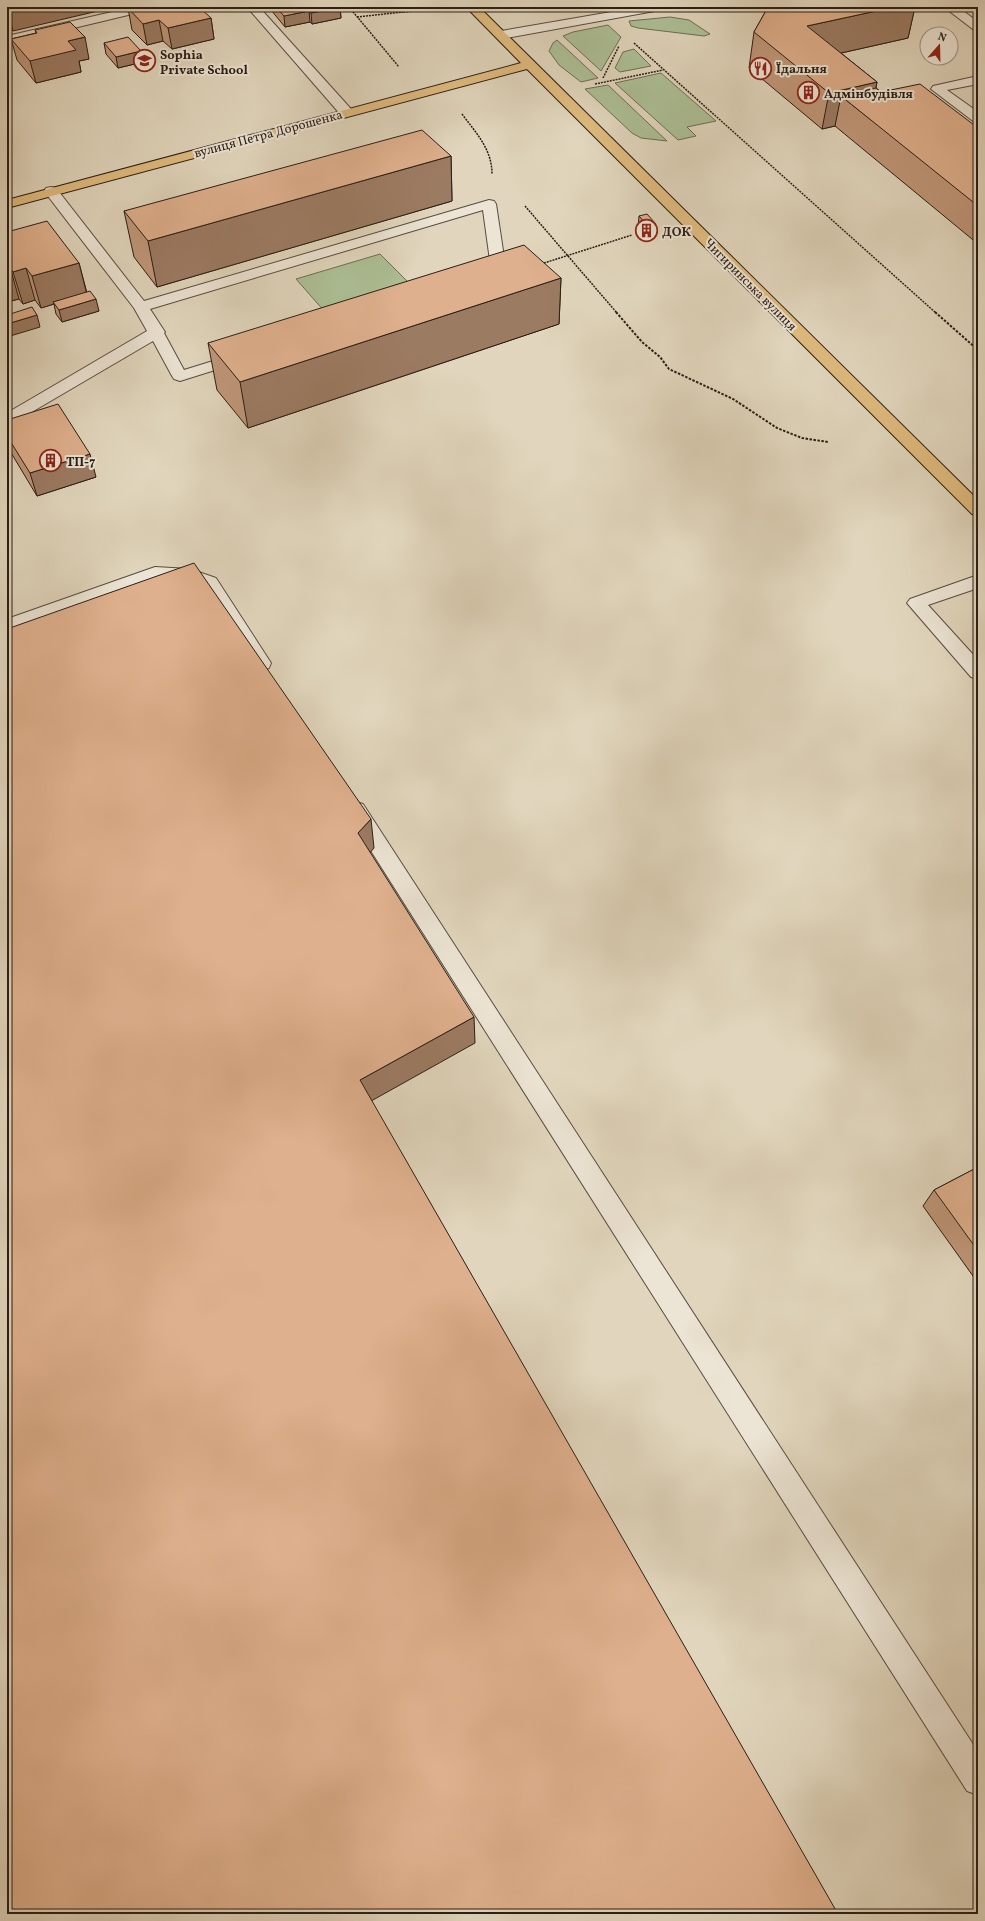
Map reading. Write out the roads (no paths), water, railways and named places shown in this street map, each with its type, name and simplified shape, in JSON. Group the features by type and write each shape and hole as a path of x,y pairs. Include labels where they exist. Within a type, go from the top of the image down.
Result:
{"main road":[{"name":"Чигиринська вулиця","path":"472,7 978,510"},
{"name":"вулиця Петра Дорошенка","path":"7,204 346,112 530,64"}],"street":[{"path":"7,40 149,7"},
{"path":"253,7 346,112"},
{"path":"501,35 609,13 660,7"},
{"path":"950,7 978,27"},
{"path":"978,80 937,90 978,118"},
{"path":"51,191 141,307 157,332 180,376 256,352"},
{"path":"141,307 488,204 500,277 477,284"},
{"path":"7,420 157,332"},
{"path":"7,626 155,573 190,575 210,582 275,683"},
{"path":"978,581 916,603 978,672"},
{"path":"344,790 978,1780"}],"place":[{"name":"Sophia Private School","path":"145,61"},
{"name":"Їдальня","path":"760,68"},
{"name":"Адмінбудівля","path":"809,93"},
{"name":"ДОК","path":"646,231"},
{"name":"ТП-7","path":"51,461"}]}
